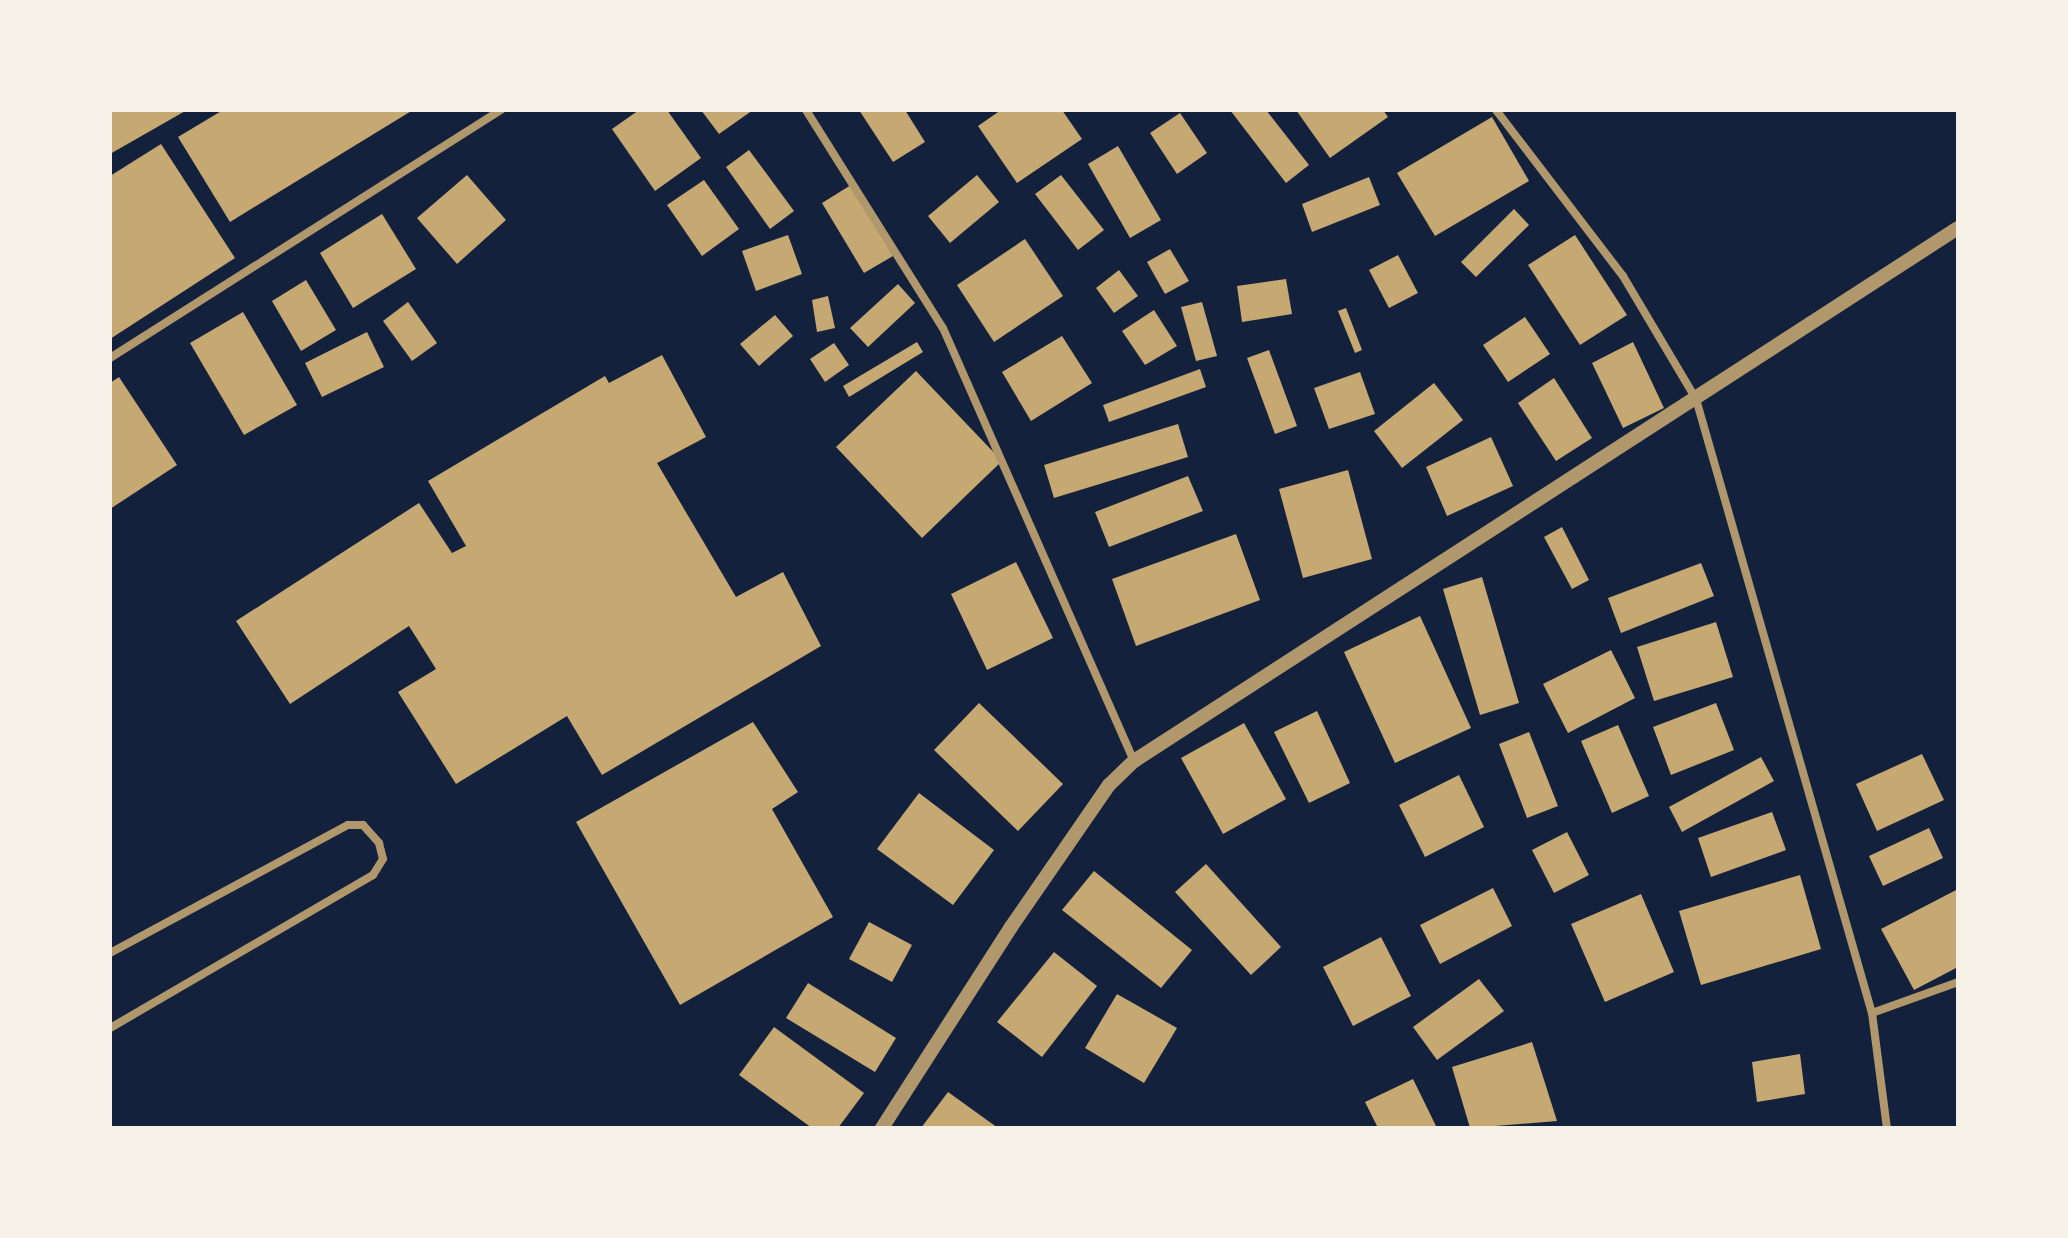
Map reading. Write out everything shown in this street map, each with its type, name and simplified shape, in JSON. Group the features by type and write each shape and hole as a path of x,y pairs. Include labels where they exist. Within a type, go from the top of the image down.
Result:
{"street":[{"path":"110,358 501,110"},
{"path":"806,110 943,328 1134,761"},
{"path":"1496,110 1623,276 1696,399 1872,1013 1887,1128"},
{"path":"882,1128 1011,927 1109,785 1134,761 1958,228"},
{"path":"110,953 348,825 363,825 379,843 383,859 373,875 110,1028"},
{"path":"1872,1013 1958,982"}],"building":[{"path":"110,110 187,110 110,154"},
{"path":"223,110 413,110 230,222 178,137"},
{"path":"639,110 667,110 701,158 655,191 612,129"},
{"path":"701,110 753,110 719,134"},
{"path":"859,110 905,110 925,142 893,162"},
{"path":"1001,110 1062,110 1082,139 1017,183 978,126"},
{"path":"1230,110 1266,110 1309,165 1286,183"},
{"path":"1296,110 1383,110 1388,117 1330,158"},
{"path":"1180,113 1207,153 1177,174 1150,133"},
{"path":"1492,117 1529,181 1435,236 1397,173"},
{"path":"161,144 235,258 110,339 110,176"},
{"path":"1118,146 1161,220 1130,238 1088,164"},
{"path":"749,150 794,211 770,229 726,167"},
{"path":"467,175 506,220 457,264 417,218"},
{"path":"977,175 999,202 950,243 928,216"},
{"path":"1061,175 1104,230 1078,250 1035,194"},
{"path":"1369,177 1380,205 1312,232 1302,204"},
{"path":"704,180 739,229 702,256 667,205"},
{"path":"851,185 893,256 864,273 822,203"},
{"path":"1514,209 1529,225 1476,277 1461,262"},
{"path":"382,214 416,269 353,308 320,253"},
{"path":"788,235 802,274 756,291 742,251"},
{"path":"1575,235 1627,315 1580,345 1528,265"},
{"path":"1025,239 1063,296 994,342 957,285"},
{"path":"1170,249 1189,281 1165,294 1147,262"},
{"path":"1398,255 1418,293 1389,308 1369,270"},
{"path":"1119,270 1138,296 1114,313 1096,288"},
{"path":"1286,279 1292,314 1242,322 1237,286"},
{"path":"306,280 336,330 301,351 272,301"},
{"path":"898,284 915,303 868,347 850,328"},
{"path":"828,296 835,328 817,332 812,300"},
{"path":"408,302 437,343 412,361 383,321"},
{"path":"1202,302 1217,356 1196,361 1181,307"},
{"path":"1346,308 1362,350 1355,353 1338,311"},
{"path":"1154,310 1177,346 1145,365 1122,331"},
{"path":"243,312 297,405 244,435 190,343"},
{"path":"775,315 793,336 759,366 740,344"},
{"path":"1525,317 1550,354 1508,382 1483,345"},
{"path":"367,332 384,367 322,397 305,363"},
{"path":"1062,336 1092,383 1031,421 1002,372"},
{"path":"917,342 923,352 849,397 843,386"},
{"path":"1633,342 1664,408 1623,428 1592,363"},
{"path":"834,343 849,365 825,382 810,359"},
{"path":"1269,350 1297,426 1275,434 1247,358"},
{"path":"662,355 706,437 657,463 736,597 783,572 821,646 602,775 567,716 456,784 398,692 436,669 409,626 290,704 236,621 419,503 452,553 466,546 428,481 605,376 609,383"},
{"path":"1200,369 1206,387 1109,422 1103,405"},
{"path":"916,371 1002,461 922,538 836,447"},
{"path":"1360,372 1375,414 1329,429 1314,388"},
{"path":"119,377 177,465 110,509 110,383"},
{"path":"1554,378 1592,438 1556,461 1518,403"},
{"path":"1434,383 1463,420 1402,468 1374,431"},
{"path":"1178,424 1188,457 1054,498 1044,465"},
{"path":"1491,437 1513,486 1447,516 1426,467"},
{"path":"1348,470 1372,559 1303,578 1279,489"},
{"path":"1188,476 1203,511 1109,547 1095,512"},
{"path":"1562,527 1589,580 1572,589 1544,537"},
{"path":"1236,534 1260,600 1136,646 1112,579"},
{"path":"1016,562 1053,638 987,670 951,594"},
{"path":"1701,563 1714,596 1621,633 1608,598"},
{"path":"1482,577 1519,703 1480,715 1443,589"},
{"path":"1420,616 1471,728 1395,763 1344,652"},
{"path":"1716,622 1733,677 1654,701 1637,647"},
{"path":"1611,650 1635,698 1568,733 1543,684"},
{"path":"979,703 1063,784 1018,831 934,750"},
{"path":"1716,703 1734,750 1671,775 1653,727"},
{"path":"1317,711 1350,783 1309,803 1274,732"},
{"path":"753,722 798,792 772,809 833,917 680,1005 576,822"},
{"path":"1244,723 1286,799 1223,834 1181,758"},
{"path":"1618,725 1649,796 1612,813 1581,741"},
{"path":"1529,732 1558,806 1527,818 1499,744"},
{"path":"1922,754 1944,800 1877,831 1856,784"},
{"path":"1761,757 1774,781 1682,832 1669,807"},
{"path":"1459,775 1484,827 1425,857 1399,805"},
{"path":"919,793 994,850 953,905 877,849"},
{"path":"1772,812 1786,850 1711,877 1698,838"},
{"path":"1929,828 1943,858 1883,886 1869,856"},
{"path":"1567,832 1589,875 1554,893 1532,850"},
{"path":"1206,864 1281,947 1251,975 1175,892"},
{"path":"1094,871 1192,950 1161,988 1062,910"},
{"path":"1800,875 1821,949 1701,985 1679,911"},
{"path":"1493,888 1512,926 1440,964 1420,925"},
{"path":"1958,889 1958,967 1914,990 1881,929"},
{"path":"1641,894 1674,972 1605,1002 1571,924"},
{"path":"869,922 912,945 892,982 849,959"},
{"path":"1381,937 1411,996 1353,1026 1323,967"},
{"path":"1054,952 1097,986 1042,1057 997,1022"},
{"path":"1479,979 1504,1011 1437,1060 1413,1027"},
{"path":"808,983 896,1038 875,1072 786,1018"},
{"path":"1117,994 1177,1028 1144,1083 1085,1048"},
{"path":"774,1027 864,1093 838,1128 812,1128 739,1075"},
{"path":"1532,1042 1557,1121 1470,1128 1452,1067"},
{"path":"1800,1054 1805,1094 1757,1102 1752,1062"},
{"path":"1413,1079 1437,1128 1378,1128 1365,1102"},
{"path":"948,1092 998,1128 921,1128"}]}
